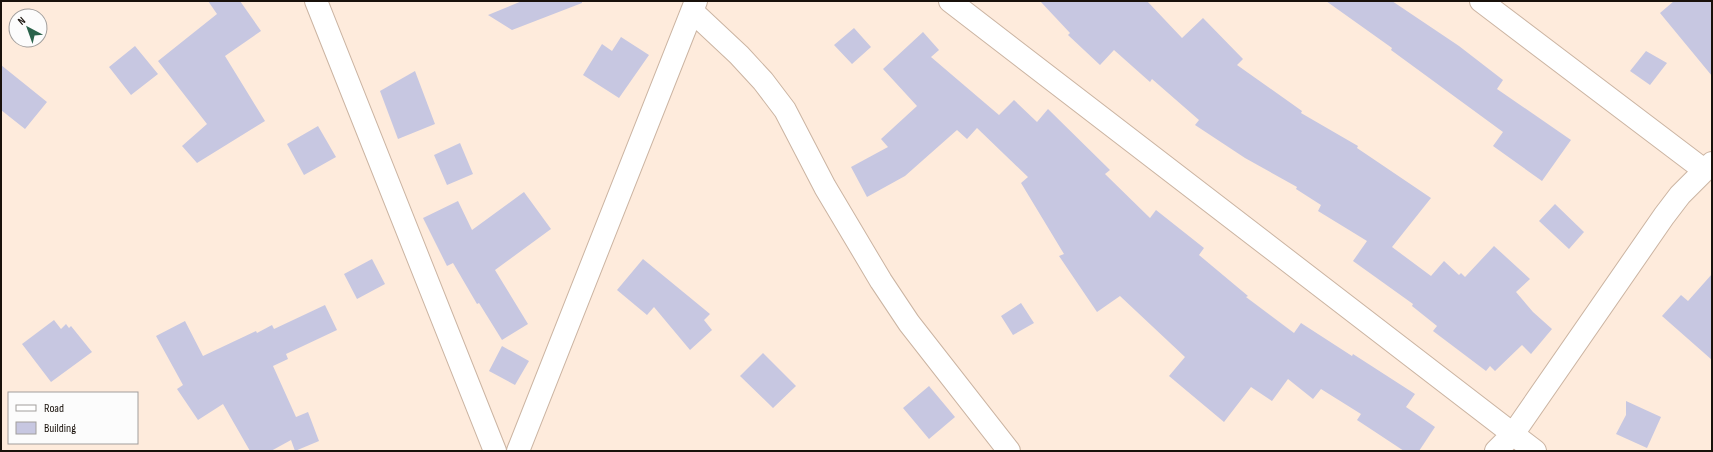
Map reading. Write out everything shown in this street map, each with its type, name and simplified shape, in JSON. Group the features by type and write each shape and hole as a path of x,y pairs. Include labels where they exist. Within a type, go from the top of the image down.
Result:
{"street":[{"path":"316,1 495,451"},
{"path":"950,1 1535,451"},
{"path":"1481,1 1708,167 1680,195 1664,216 1513,434 1496,451"},
{"path":"518,451 694,6 763,81 785,110 825,187 881,281 909,323 1009,451"}],"building":[{"path":"208,1 240,1 261,31 225,56 265,121 197,163 182,146 207,124 158,61 217,14"},
{"path":"522,1 582,1 582,3 512,30 488,15"},
{"path":"1040,1 1147,1 1182,38 1203,18 1243,59 1237,65 1302,111 1301,113 1358,146 1357,148 1431,198 1392,247 1431,276 1444,261 1459,275 1461,273 1465,277 1494,246 1530,279 1516,292 1533,312 1552,329 1531,354 1522,345 1495,371 1490,366 1486,371 1433,331 1437,326 1412,306 1413,304 1353,261 1367,241 1318,211 1321,205 1296,189 1297,187 1245,158 1195,125 1199,120 1152,79 1150,82 1114,50 1100,65 1068,35 1070,33"},
{"path":"1326,1 1392,1 1459,46 1503,80 1497,89 1571,140 1542,181 1493,146 1503,132 1391,50 1392,48"},
{"path":"1674,1 1712,1 1712,76 1660,13"},
{"path":"854,28 871,47 852,64 834,45"},
{"path":"923,32 939,50 931,57 999,115 1014,100 1037,122 1048,109 1110,170 1105,174 1150,218 1156,210 1204,248 1199,255 1248,296 1246,297 1294,333 1301,323 1415,394 1406,407 1435,427 1419,451 1404,451 1357,420 1361,414 1321,389 1313,399 1288,379 1272,401 1251,387 1224,422 1169,376 1185,357 1120,296 1097,312 1059,256 1064,254 1021,183 1028,177 977,128 967,139 957,130 905,176 867,197 851,167 888,147 881,139 917,106 883,69"},
{"path":"621,37 649,55 619,98 583,75 602,44 612,51"},
{"path":"135,46 158,74 131,95 109,67"},
{"path":"1646,51 1667,63 1650,85 1630,71"},
{"path":"1,65 47,102 25,129 1,110"},
{"path":"415,71 435,124 398,139 380,91"},
{"path":"318,126 336,157 304,175 287,144"},
{"path":"460,143 473,174 447,185 434,155"},
{"path":"524,192 551,229 495,270 528,324 502,340 479,303 477,304 453,263 447,266 423,218 458,201 472,230"},
{"path":"1555,204 1584,232 1569,249 1539,221"},
{"path":"372,259 385,284 357,299 344,274"},
{"path":"643,259 710,314 704,320 712,330 690,350 654,307 647,315 617,290"},
{"path":"1712,274 1712,360 1662,316 1681,295 1688,301"},
{"path":"1021,303 1034,323 1013,335 1001,316"},
{"path":"325,305 337,330 286,354 288,359 273,366 296,417 308,412 319,441 295,451 291,440 271,451 250,451 223,404 198,420 177,389 183,385 156,336 185,321 203,356 256,331 257,333 272,325 274,329"},
{"path":"54,320 61,329 66,324 69,328 71,326 92,352 51,382 22,344"},
{"path":"502,346 529,361 515,385 489,371"},
{"path":"763,353 796,386 773,408 740,376"},
{"path":"929,386 955,417 929,439 903,408"},
{"path":"1626,401 1661,417 1647,448 1616,434 1626,415"}]}
